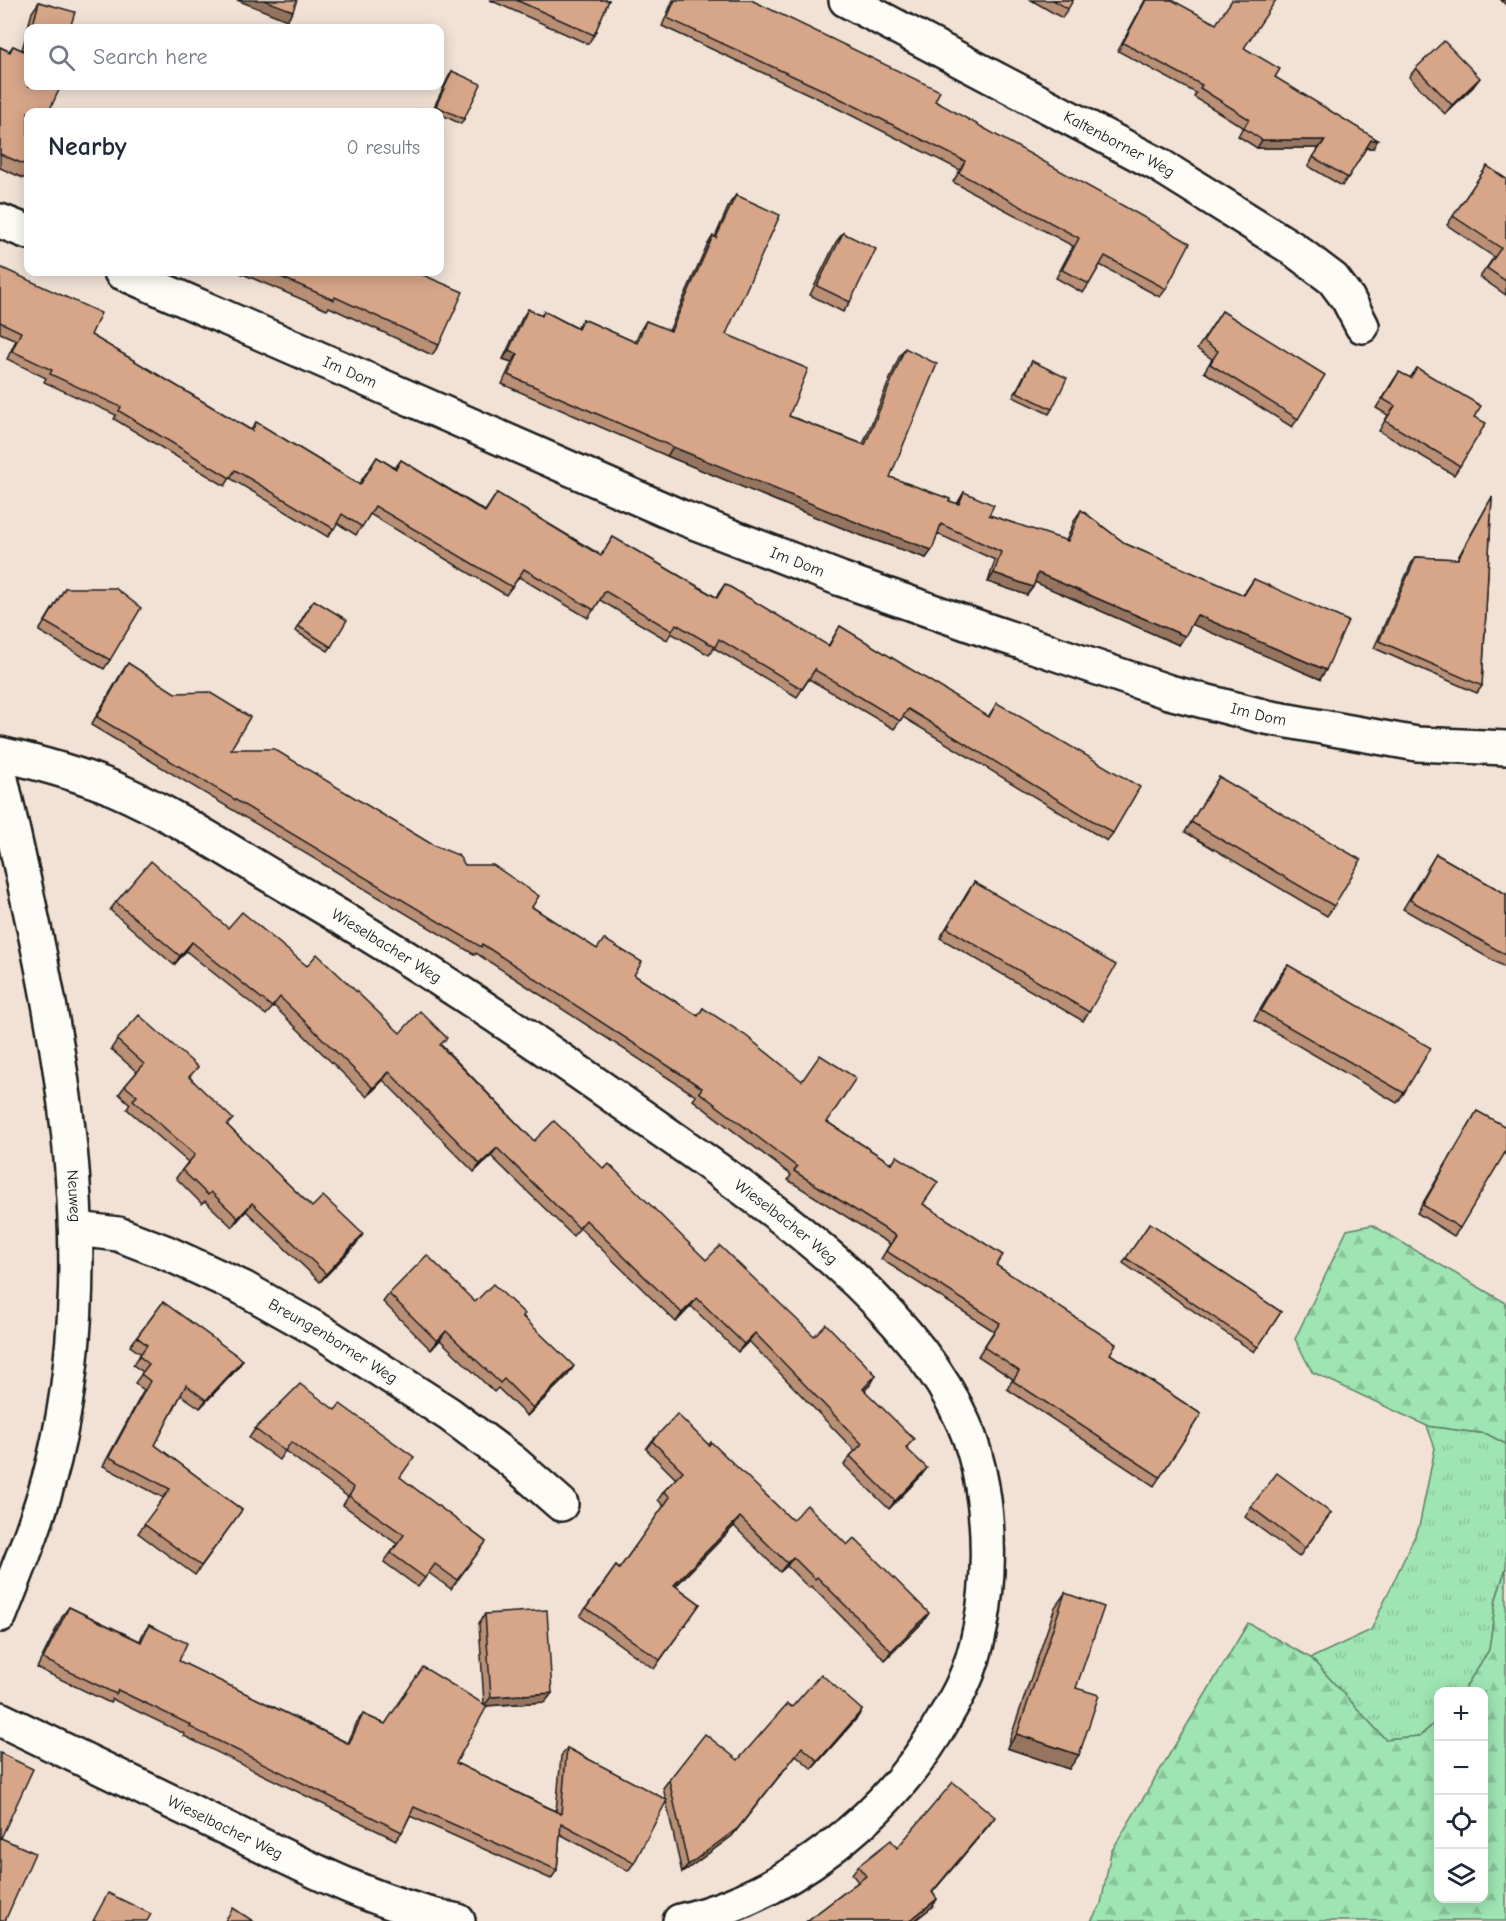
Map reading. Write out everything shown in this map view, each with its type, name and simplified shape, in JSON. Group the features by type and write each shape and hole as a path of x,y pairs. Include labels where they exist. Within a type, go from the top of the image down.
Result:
{"street":[{"name":"Kaltenborner Weg","path":"846,0 1159,165 1292,248 1333,279 1348,299 1362,326"},
{"path":"0,221 24,230"},
{"name":"Im Dom","path":"130,276 681,516 841,579 978,627 1169,692 1266,717 1417,744 1506,748"},
{"name":"Wieselbacher Weg","path":"0,754 61,769 117,790 177,821 422,967 583,1075 770,1209 840,1267 902,1328 941,1381 965,1426 980,1479 988,1532 986,1590 977,1637 964,1683 932,1740 898,1786 860,1823 810,1861 759,1893 703,1916 680,1921"},
{"name":"Neuweg","path":"0,774 54,1025 67,1124 77,1229 69,1378 54,1461 28,1544 0,1615"},
{"name":"Breungenborner Weg","path":"77,1229 118,1234 167,1252 243,1288 323,1333 449,1414 512,1461 561,1504"},
{"name":"Wieselbacher Weg","path":"0,1719 294,1862 370,1896 428,1915 458,1921"}],"green space":[{"path":"1372,1225 1506,1303 1506,1444 1487,1434 1427,1426 1312,1372 1295,1339 1347,1230"},
{"path":"1427,1426 1487,1434 1506,1444 1506,1568 1496,1599 1489,1650 1466,1687 1434,1687 1434,1724 1420,1736 1385,1739 1311,1658 1371,1630 1419,1527 1435,1448"},
{"path":"1506,1568 1506,1921 1091,1921 1101,1904 1111,1852 1248,1623 1311,1658 1385,1739 1420,1736 1434,1724 1434,1903 1488,1903 1488,1687 1466,1687 1489,1650 1496,1599"}],"building":[{"path":"264,0 297,0 293,11"},
{"path":"516,0 609,0 594,35"},
{"path":"675,0 751,0 940,91 935,101 1190,243 1166,289 1105,256 1089,284 1062,270 1079,238 959,173 965,161 821,89 667,18"},
{"path":"1053,0 1073,0 1068,9"},
{"path":"1146,0 1172,0 1216,24 1232,0 1276,0 1244,48 1280,69 1275,77 1378,140 1371,140 1348,178 1313,157 1325,140 1262,140 1244,128 1249,119 1200,88 1202,85 1123,43"},
{"path":"39,2 75,12 71,24 33,24"},
{"path":"1444,41 1480,78 1452,105 1416,68"},
{"path":"13,46 24,51 24,90 59,90 50,108 24,108 24,164 0,154 0,47 10,52"},
{"path":"452,71 481,84 464,119 436,106"},
{"path":"1487,166 1506,179 1506,281 1487,268 1501,248 1453,216"},
{"path":"736,195 780,215 726,334 808,369 789,416 865,445 905,348 937,364 890,477 959,504 964,492 994,505 989,515 1068,541 1081,510 1126,544 1244,595 1254,579 1348,621 1326,670 1197,615 1185,636 1038,573 1033,587 994,573 1001,552 941,524 932,550 863,525 673,447 508,375 518,354 509,350 528,309 542,316 544,311 578,329 583,319 637,343 646,321 671,331 713,236 716,238"},
{"path":"843,233 876,249 850,302 817,286"},
{"path":"0,267 101,313 91,335 252,431 256,422 360,485 377,457 396,469 401,460 485,512 497,493 601,556 613,537 717,598 725,584 829,646 840,626 989,717 997,703 1140,787 1113,833 908,709 900,721 815,670 816,668 802,689 719,639 715,647 676,624 672,631 605,591 594,610 524,569 512,587 375,506 362,527 342,514 334,529 235,470 230,478 119,411 121,407 50,374 52,370 12,351 21,332 0,322"},
{"path":"278,276 425,276 463,292 439,345 335,297 334,300"},
{"path":"1222,311 1325,375 1298,419 1210,364 1218,351 1203,341"},
{"path":"1032,361 1067,378 1052,409 1017,392"},
{"path":"1417,368 1481,406 1474,417 1486,423 1460,466 1385,421 1395,406 1383,399 1399,372 1411,378"},
{"path":"1492,497 1482,686 1379,641 1416,557 1458,559"},
{"path":"65,588 115,588 141,608 110,660 45,622"},
{"path":"314,600 347,620 331,647 298,626"},
{"path":"128,663 175,693 209,692 250,717 231,749 274,749 433,845 458,855 465,865 493,865 539,896 532,907 597,949 604,939 642,962 634,975 698,1016 703,1008 745,1035 802,1081 820,1055 856,1078 827,1122 892,1164 897,1156 938,1182 923,1204 1003,1255 996,1265 1116,1344 1110,1354 1201,1414 1160,1477 1013,1381 1019,1371 984,1347 1000,1323 886,1251 896,1236 794,1171 797,1167 699,1092 702,1088 482,944 481,947 97,717"},
{"path":"1219,777 1361,860 1334,906 1191,822"},
{"path":"1436,854 1506,894 1506,955 1410,900"},
{"path":"151,861 228,928 242,912 307,966 317,954 400,1033 420,1011 447,1038 440,1045 534,1141 554,1121 604,1169 609,1164 706,1260 720,1246 814,1336 826,1324 876,1375 863,1389 914,1439 906,1448 927,1468 895,1501 850,1456 862,1444 755,1333 744,1344 697,1298 682,1313 586,1220 579,1228 497,1148 480,1164 389,1072 373,1088 280,997 272,1007 192,942 180,956 116,902"},
{"path":"974,882 1116,965 1089,1012 947,928"},
{"path":"1288,965 1431,1048 1404,1093 1261,1011"},
{"path":"139,1015 198,1067 189,1077 233,1119 227,1125 312,1207 323,1196 363,1234 326,1274 252,1203 238,1218 211,1192 208,1195 182,1170 195,1155 133,1100 137,1096 125,1086 144,1064 117,1040"},
{"path":"1477,1111 1506,1127 1506,1151 1460,1228 1423,1205"},
{"path":"1150,1223 1281,1312 1258,1347 1126,1258"},
{"path":"427,1255 475,1302 493,1284 525,1314 522,1316 574,1366 533,1408 504,1379 500,1383 446,1331 437,1341 389,1294"},
{"path":"163,1302 243,1360 206,1400 186,1385 155,1445 242,1510 201,1566 144,1524 170,1489 109,1457 150,1381 141,1374 149,1364 139,1356 147,1345 137,1337"},
{"path":"300,1384 335,1410 340,1404 414,1457 400,1477 486,1542 457,1580 435,1564 425,1578 391,1553 404,1535 349,1496 354,1488 291,1442 285,1451 255,1429"},
{"path":"677,1414 709,1445 711,1442 792,1520 807,1505 847,1545 854,1538 929,1613 891,1651 817,1577 815,1579 793,1557 787,1563 740,1517 674,1585 700,1604 660,1660 586,1608 616,1566 619,1569 670,1497 664,1491 683,1471 652,1441"},
{"path":"1277,1473 1331,1513 1305,1548 1251,1507"},
{"path":"1065,1593 1104,1607 1076,1688 1099,1695 1079,1755 1017,1734"},
{"path":"69,1607 141,1642 149,1625 187,1643 179,1661 349,1744 363,1714 385,1724 423,1667 487,1706 456,1763 561,1814 567,1748 667,1800 634,1863 561,1823 557,1870 414,1807 402,1832 190,1727 191,1725 118,1690 116,1694 43,1659"},
{"path":"547,1610 552,1693 491,1697 485,1614"},
{"path":"821,1674 862,1710 818,1761 802,1747 738,1828 688,1865 669,1780 705,1734 738,1760 787,1704 792,1707"},
{"path":"0,1753 33,1769 1,1838 35,1853 5,1921 0,1921"},
{"path":"953,1782 995,1817 932,1892 937,1899 909,1921 807,1921 866,1876 858,1866 891,1840 897,1848"},
{"path":"108,1893 151,1914 147,1921 93,1921"},
{"path":"233,1908 253,1921 225,1921"}]}
